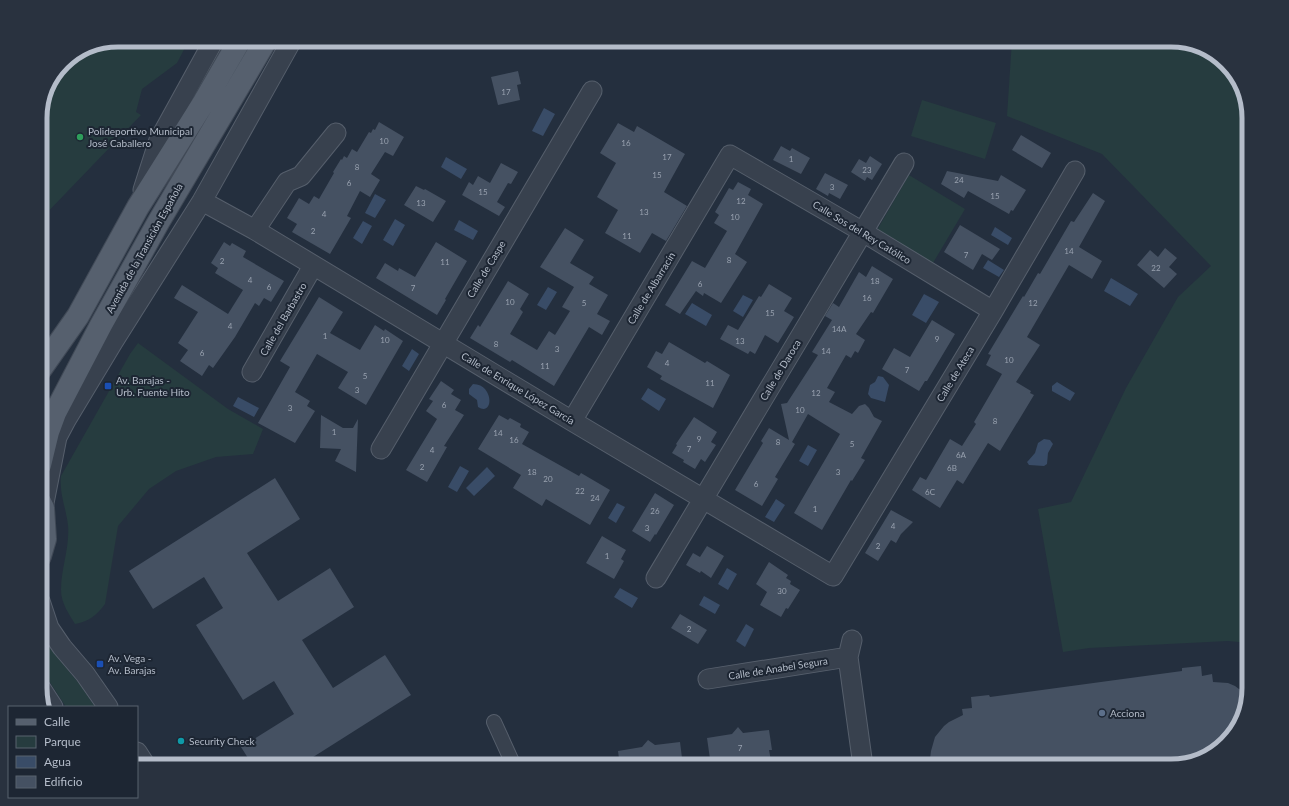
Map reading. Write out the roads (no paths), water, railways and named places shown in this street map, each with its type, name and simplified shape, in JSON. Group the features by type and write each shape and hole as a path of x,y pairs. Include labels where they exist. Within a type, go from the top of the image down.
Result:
{"main road":[{"path":"47,360 78,316 138,207 204,102 236,47"},
{"name":"Avenida de la Transición Española","path":"47,436 55,414 101,326 159,221 262,47"}],"street":[{"path":"138,207 158,140 210,47"},
{"path":"47,480 57,437 113,342 202,201 288,47"},
{"name":"Calle de Caspe","path":"381,449 592,91"},
{"path":"255,230 287,182 301,176 336,133"},
{"name":"Calle Sos del Rey Católico","path":"730,154 993,311"},
{"name":"Calle de Albarracín","path":"572,421 730,154"},
{"name":"Calle de Daroca","path":"656,578 904,163"},
{"name":"Calle de Ateca","path":"833,576 993,311 1075,171"},
{"name":"Calle de Enrique López García","path":"202,201 255,230 833,576"},
{"name":"Calle del Barbastro","path":"252,372 313,266"},
{"path":"47,622 49,628 62,647 85,674 107,706"},
{"name":"Calle de Anabel Segura","path":"708,680 850,648 862,759"},
{"path":"494,722 511,759"}],"water":[{"path":"544,108 555,114 543,136 532,131"},
{"path":"446,157 467,169 461,179 441,167"},
{"path":"375,194 386,200 375,218 365,213"},
{"path":"395,219 405,225 393,246 383,240"},
{"path":"459,220 478,231 473,240 454,230"},
{"path":"363,221 372,226 362,244 353,238"},
{"path":"995,227 1012,238 1008,245 991,235"},
{"path":"988,260 1004,270 999,277 983,268"},
{"path":"1111,278 1138,294 1130,306 1104,291"},
{"path":"548,287 557,292 546,310 537,305"},
{"path":"924,294 939,302 926,323 912,315"},
{"path":"743,295 753,300 743,317 733,311"},
{"path":"692,303 712,315 706,326 685,314"},
{"path":"412,349 419,354 409,371 402,366"},
{"path":"878,376 883,377 889,385 885,402 871,398 868,394 870,385 875,382"},
{"path":"1057,382 1075,393 1070,401 1052,391 1052,386"},
{"path":"473,384 480,385 488,394 489,404 487,408 483,409 478,407 477,400 469,394 469,389"},
{"path":"648,388 666,399 659,411 641,399"},
{"path":"238,397 259,408 254,417 233,406"},
{"path":"1044,439 1050,440 1053,444 1048,453 1047,464 1044,466 1029,465 1027,462 1035,453 1038,443"},
{"path":"808,445 817,450 808,466 799,461"},
{"path":"460,466 469,471 457,492 448,487"},
{"path":"487,467 495,476 474,496 466,488"},
{"path":"776,499 785,505 774,522 765,517"},
{"path":"617,503 625,507 616,523 608,518"},
{"path":"727,568 737,574 728,590 718,584"},
{"path":"620,588 638,598 632,608 614,597"},
{"path":"704,596 720,605 715,614 699,605"},
{"path":"746,624 754,629 745,647 736,641"}],"place":[{"name":"Polideportivo Municipal José Caballero","path":"80,137"},
{"name":"Av. Barajas - Urb. Fuente Hito","path":"108,386"},
{"name":"Av. Vega - Av. Barajas","path":"100,664"},
{"name":"Acciona","path":"1102,713"},
{"name":"Security Check","path":"181,741"}]}
